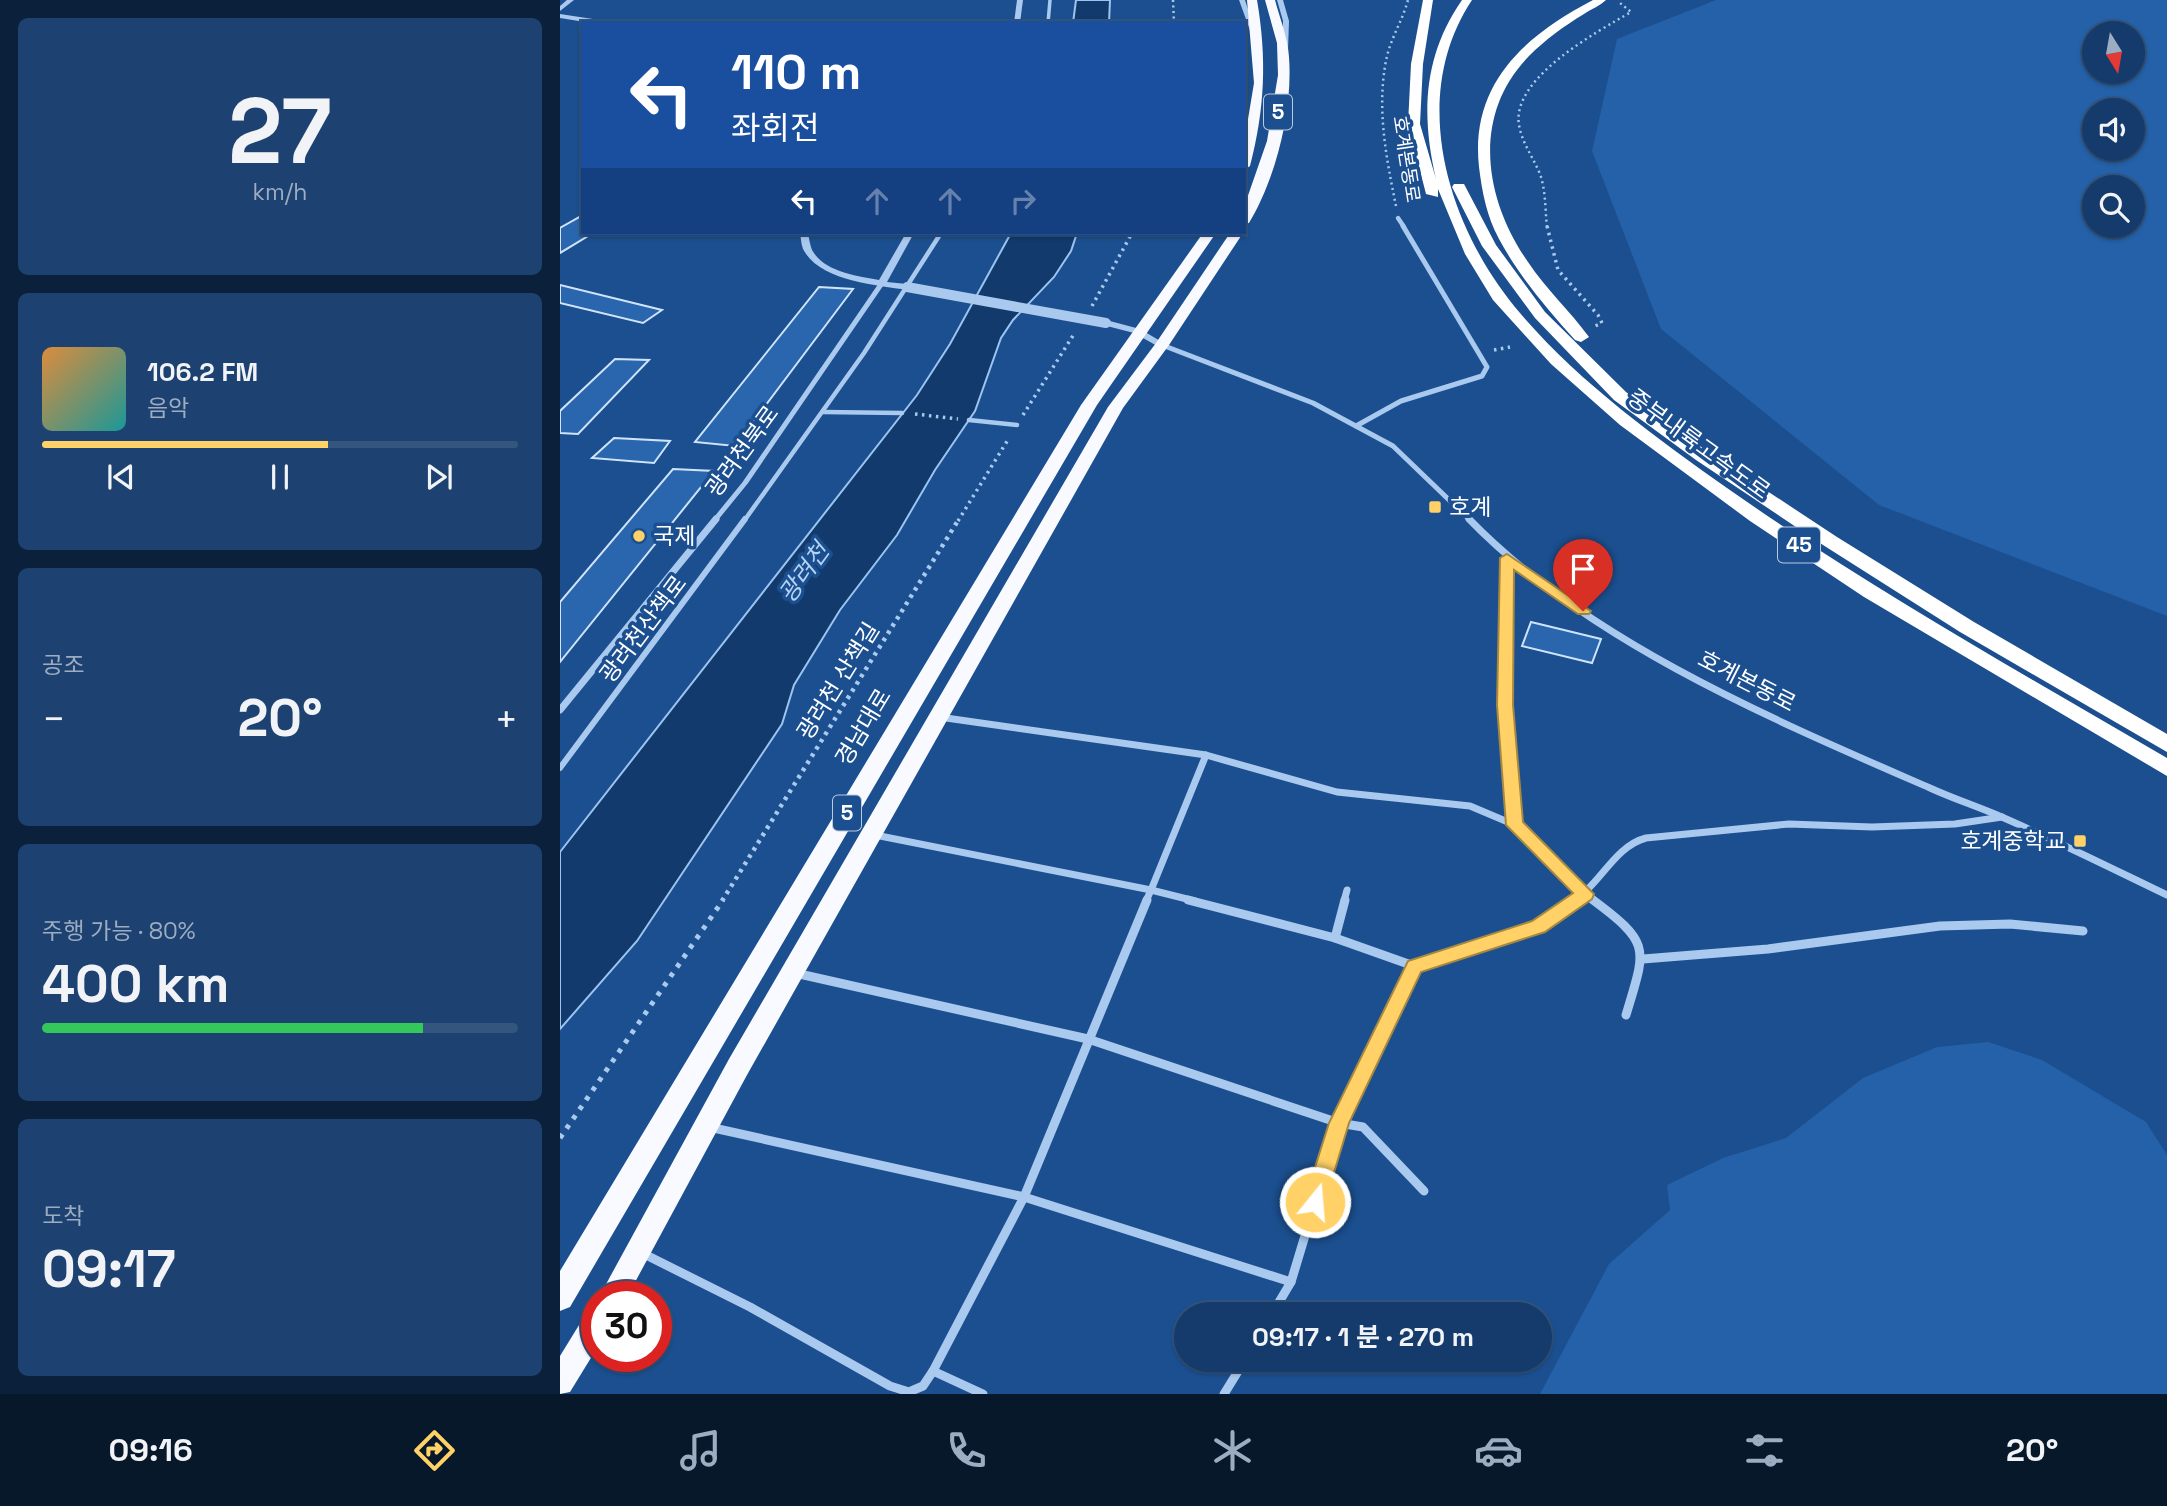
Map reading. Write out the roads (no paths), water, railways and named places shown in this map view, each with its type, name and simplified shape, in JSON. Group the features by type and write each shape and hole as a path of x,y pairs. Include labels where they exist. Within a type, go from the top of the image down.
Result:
{"highway":[{"name":"5","path":"1246,159 1258,119 1262,57 1252,0"},
{"name":"5","path":"1246,215 1263,173 1278,119 1284,58 1269,0"},
{"path":"1428,0 1417,64 1414,124 1422,162 1437,206 1478,263"},
{"name":"중부내륙고속도로","path":"1467,0 1443,40 1429,97 1436,155 1449,204 1478,263 1513,315 1604,407 1740,506 1887,603 2167,768"},
{"name":"중부내륙고속도로","path":"1480,0 1464,20 1450,56 1444,98 1446,148 1463,200 1489,246 1540,315 1620,396 1702,456 1967,627 2167,744"},
{"path":"1601,0 1545,36 1508,72 1491,103 1483,135 1487,183 1493,208 1506,239 1550,303 1623,385 1702,456"},
{"name":"경남대로","path":"560,1297 1089,405 1137,331 1172,288 1208,235"},
{"name":"5","path":"621,1281 705,1126 1116,407 1162,345 1235,235"},
{"path":"560,1382 581,1348"}],"street":[{"path":"560,9 571,0"},
{"path":"1017,21 1020,0"},
{"path":"1048,21 1050,0"},
{"path":"1242,0 1262,57"},
{"path":"1280,0 1286,21 1284,58"},
{"path":"560,16 593,21"},
{"name":"호계본동로","path":"1356,426 1378,411 1415,395 1482,376 1487,367 1398,218"},
{"path":"804,235 804,243 811,258 831,270 882,283 1106,323 1137,331 1162,345"},
{"name":"광려천북로","path":"560,710 745,483 882,283 909,235"},
{"name":"광려천산책로","path":"560,768 660,637 823,412 908,287 940,235"},
{"name":"호계본동로","path":"1162,345 1313,403 1392,446 1507,558 1602,624 1716,690 1931,789 2002,817 2167,895"},
{"path":"823,412 902,413"},
{"path":"969,420 1017,425"},
{"path":"1507,558 1505,705 1515,825"},
{"path":"939,716 1206,755 1337,792 1470,806 1515,825 1585,894 1624,923 1639,942 1643,959 1626,1015"},
{"path":"637,1251 750,1307 890,1386 909,1392 923,1386 1024,1197 1206,755"},
{"path":"871,835 1151,890 1335,938 1414,966 1538,926 1585,894 1621,850 1631,842 1646,838 1789,824 1872,827 1941,825 2002,817"},
{"path":"1335,938 1347,890"},
{"path":"1643,959 1768,949 1940,926 2010,924 2083,931"},
{"path":"1279,1302 1291,1282 1339,1123 1414,966"},
{"path":"794,973 1088,1039 1339,1123 1363,1127 1424,1191"},
{"path":"705,1126 1024,1197 1291,1282"},
{"path":"933,1371 983,1394"},
{"path":"1224,1394 1238,1372"}],"water":[{"path":"1076,0 1110,0 1109,21 1073,21"},
{"name":"광려천","path":"1010,235 1076,235 1071,251 1054,277 1013,320 1001,338 975,411 935,470 897,535 840,610 794,685 782,724 637,941 560,1029 560,852 917,395 950,344"}],"place":[{"name":"호계","path":"1435,507"},
{"name":"국제","path":"639,536"},
{"name":"호계중학교","path":"2080,841"}]}
